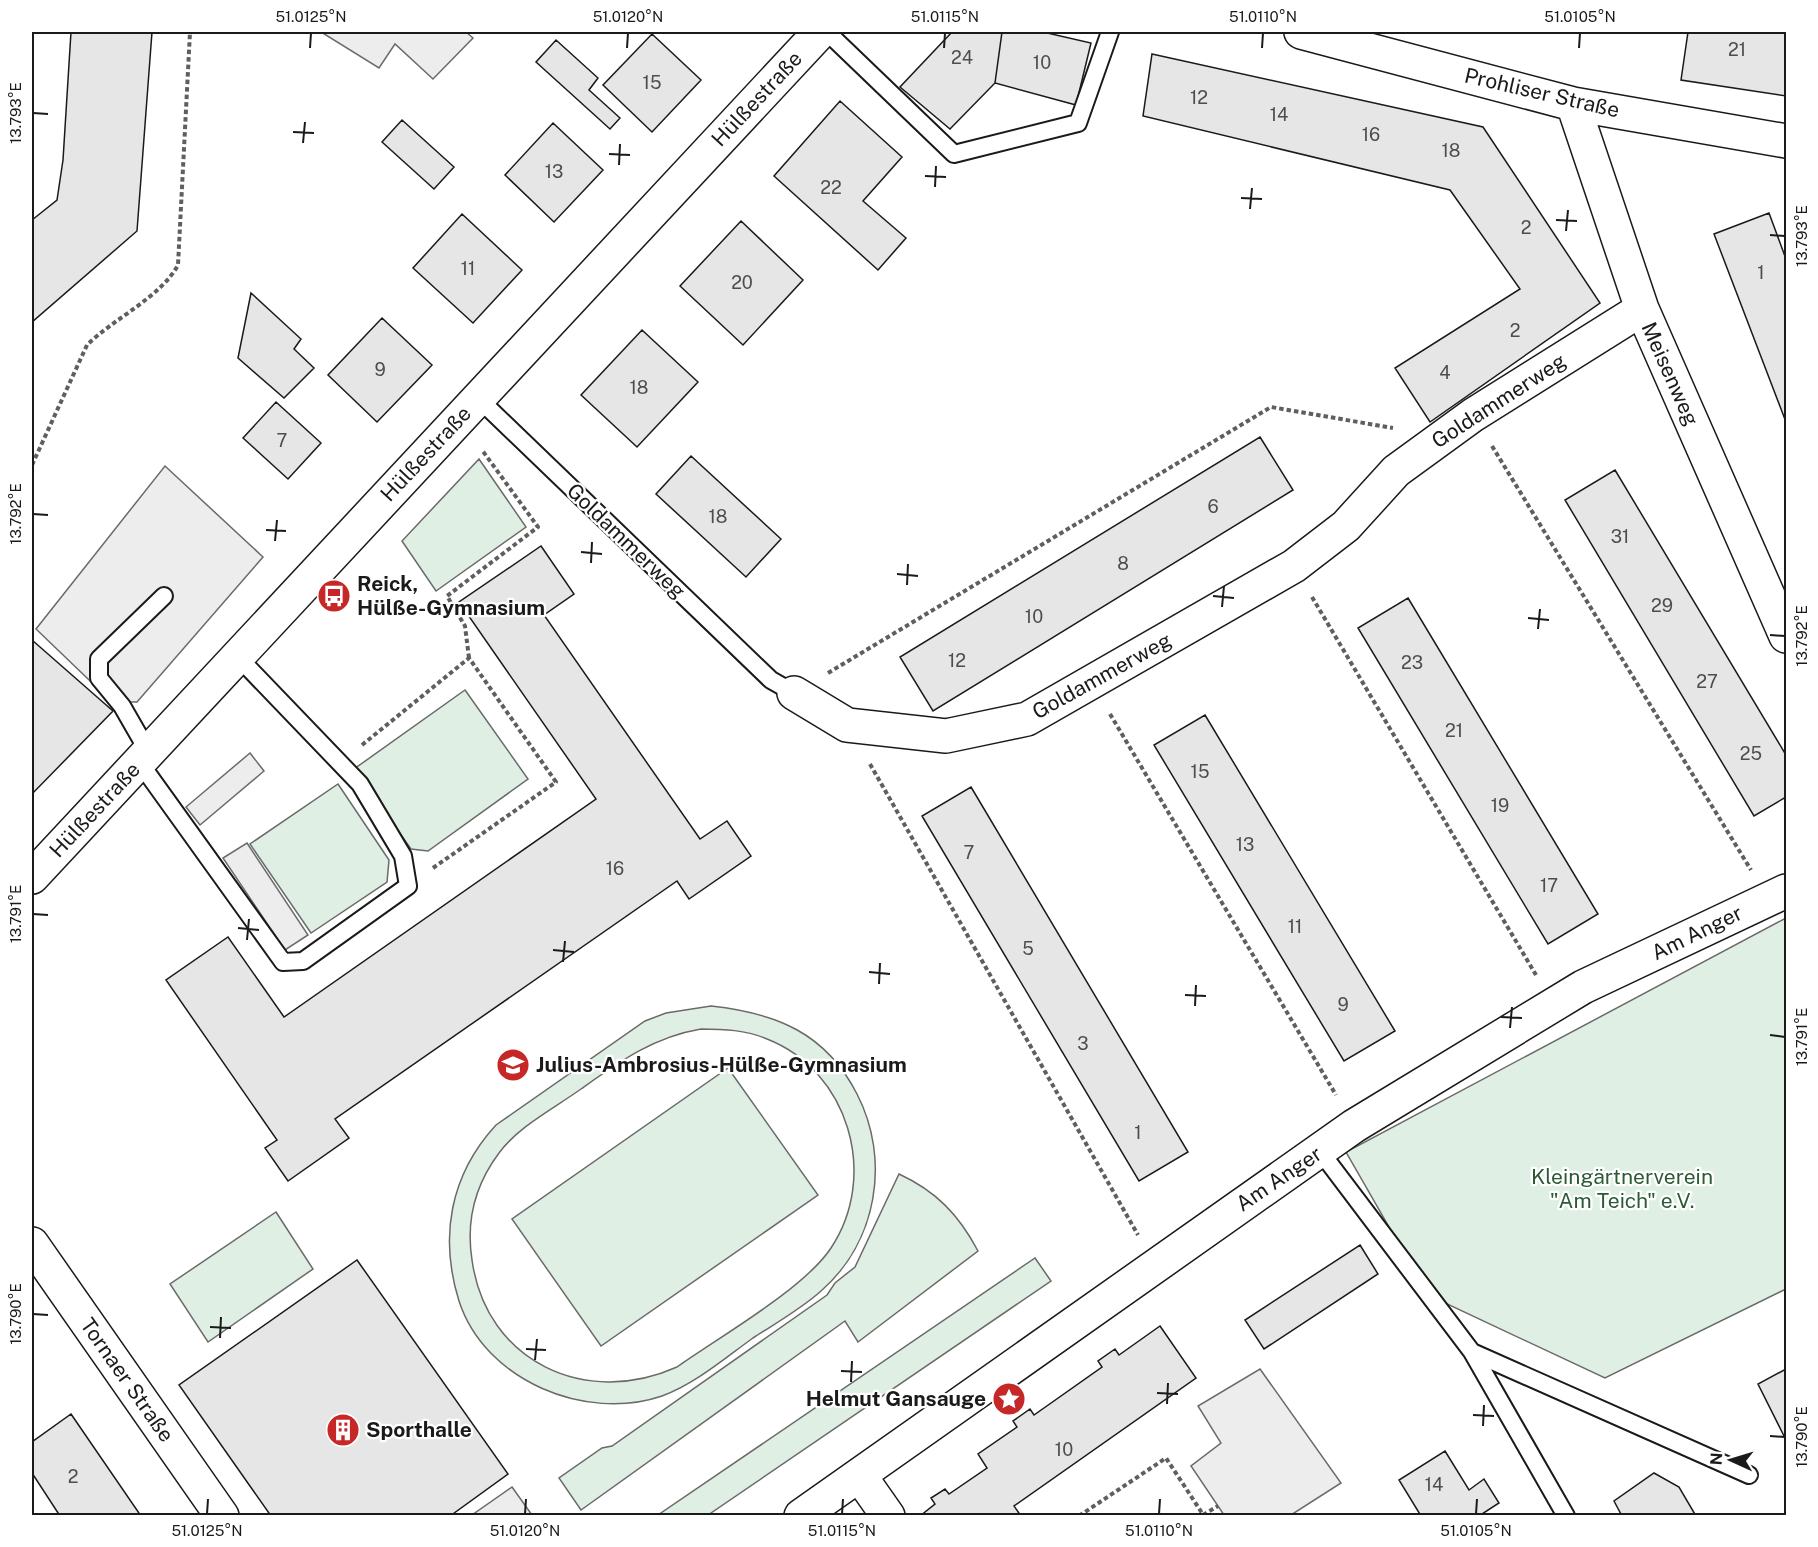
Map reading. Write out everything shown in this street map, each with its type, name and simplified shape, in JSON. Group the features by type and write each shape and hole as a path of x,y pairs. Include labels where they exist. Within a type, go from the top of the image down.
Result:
{"street":[{"name":"Hülßestraße","path":"32,877 820,32"},
{"name":"Prohliser Straße","path":"1301,32 1573,104 1786,141"},
{"name":"Meisenweg","path":"1573,104 1642,309 1786,636"},
{"name":"Goldammerweg","path":"794,693 847,725 946,736 1027,719 1294,566 1346,526 1396,471 1473,415 1642,309"},
{"name":"Am Anger","path":"801,1515 860,1476 1354,1126 1583,987 1777,895"},
{"name":"Tornaer Straße","path":"32,1244 222,1515"},
{"path":"860,1476 888,1515"}],"lane":[{"path":"827,32 954,154 1078,123 1110,32"},
{"name":"Goldammerweg","path":"477,398 771,680 794,693"},
{"path":"164,596 99,659 99,678 122,706 145,758 283,962 303,961 408,886 403,856 360,784 238,658"},
{"path":"1320,1150 1472,1352 1566,1515"},
{"path":"1472,1352 1749,1475"}],"path":[{"path":"32,465 87,345 102,330 170,279 178,265 190,32"},
{"path":"794,693 1271,406 1443,437"},
{"path":"1473,415 1777,895"},
{"path":"408,886 556,782 469,658 465,626 447,596 538,527 482,450"},
{"path":"1294,566 1553,1004"},
{"path":"339,763 469,658"},
{"path":"1092,683 1354,1126"},
{"path":"847,725 1156,1265"},
{"path":"1079,1515 1166,1458 1204,1515 1218,1506"}],"green space":[{"path":"479,459 526,527 436,591 402,541"},
{"path":"465,690 528,779 428,851 411,849 354,769"},
{"path":"338,784 389,860 387,882 311,933 250,844"},
{"name":"Kleingärtnerverein \"Am Teich\" e.V.","path":"1786,918 1786,1289 1605,1378 1428,1295 1346,1152"},
{"path":"711,1006 735,1009 778,1021 814,1041 844,1073 857,1094 868,1119 874,1146 873,1199 866,1225 855,1249 840,1271 821,1291 698,1378 662,1396 633,1403 602,1403 571,1398 542,1388 515,1373 491,1353 472,1329 459,1301 453,1277 450,1230 453,1208 468,1165 480,1144 496,1125 645,1021 666,1013","holes":["701,1029 743,1032 767,1039 795,1054 818,1075 836,1100 848,1128 853,1159 853,1189 845,1220 831,1248 801,1280 760,1312 677,1367 643,1378 609,1382 576,1378 546,1367 519,1349 497,1326 481,1296 470,1246 474,1204 478,1191 491,1165 507,1143 537,1118 637,1052 667,1038"]},
{"path":"728,1068 818,1195 601,1346 512,1219"},
{"path":"899,1174 924,1188 945,1205 963,1226 978,1251 858,1342 845,1321 581,1510 559,1478 602,1448 612,1446 827,1295 835,1283 855,1267"},
{"path":"276,1212 313,1269 208,1342 170,1284"},
{"path":"1035,1258 1051,1281 708,1515 658,1515"}],"shaded area":[{"path":"321,32 466,32 473,38 433,79 395,44 379,68"},
{"path":"165,466 263,557 137,702 112,702 36,629"},
{"path":"250,753 264,771 200,825 186,807"},
{"path":"247,843 308,935 285,950 223,858"},
{"path":"1260,1369 1341,1483 1291,1515 1224,1515 1191,1466 1221,1443 1198,1406"},
{"path":"512,1487 532,1515 472,1515"}],"building":[{"path":"71,32 152,32 137,231 32,322 32,220 57,200 63,160"},
{"path":"952,32 1002,32 995,83 950,129 900,87"},
{"path":"1002,32 1043,32 1091,43 1076,105 995,83"},
{"path":"1688,32 1786,32 1786,96 1681,80"},
{"path":"652,34 701,80 652,132 603,85"},
{"path":"556,40 598,78 589,90 620,118 610,129 536,62"},
{"path":"1152,54 1483,127 1600,303 1430,422 1395,368 1520,289 1450,190 1143,116"},
{"path":"840,101 902,157 863,201 906,238 878,270 774,176"},
{"path":"402,120 454,167 434,189 382,142"},
{"path":"553,123 603,170 554,222 505,175"},
{"path":"1769,213 1786,259 1786,422 1714,234"},
{"path":"462,214 522,270 473,323 413,268"},
{"path":"741,221 803,280 743,345 680,286"},
{"path":"251,293 301,339 294,349 314,368 284,398 238,358"},
{"path":"382,318 432,365 377,422 328,375"},
{"path":"642,330 698,382 637,447 581,395"},
{"path":"276,402 321,443 288,479 243,438"},
{"path":"1260,437 1293,490 933,711 900,657"},
{"path":"691,456 781,539 746,577 656,494"},
{"path":"1615,470 1786,755 1786,797 1754,816 1565,500"},
{"path":"541,546 574,594 544,615 700,839 727,821 751,856 689,899 677,881 335,1119 349,1138 288,1181 265,1148 277,1140 166,980 228,937 284,1017 596,799 459,602"},
{"path":"1408,598 1598,914 1548,944 1358,628"},
{"path":"32,640 113,711 32,794"},
{"path":"1205,715 1395,1031 1344,1061 1154,745"},
{"path":"971,787 1188,1152 1139,1181 922,816"},
{"path":"1360,1245 1378,1274 1264,1349 1245,1320"},
{"name":"Sporthalle","path":"357,1260 508,1474 450,1516 271,1516 179,1385"},
{"path":"1160,1326 1196,1378 1014,1506 1021,1516 920,1516 935,1504 931,1498 945,1489 949,1494 987,1468 978,1454 1017,1427 1013,1421 1030,1409 1034,1415 1102,1367 1098,1361 1115,1349 1119,1355"},
{"path":"1786,1369 1786,1440 1758,1384"},
{"path":"71,1414 141,1516 60,1516 32,1473 32,1442"},
{"path":"1445,1451 1469,1490 1484,1479 1499,1503 1479,1516 1421,1516 1399,1480"},
{"path":"1654,1473 1679,1487 1696,1516 1622,1516 1614,1501"}],"place":[{"name":"Reick, Hülße-Gymnasium","path":"334,596"},
{"name":"Julius-Ambrosius-Hülße-Gymnasium","path":"513,1065"},
{"name":"Helmut Gansauge","path":"1009,1399"},
{"name":"Sporthalle","path":"343,1430"}]}
